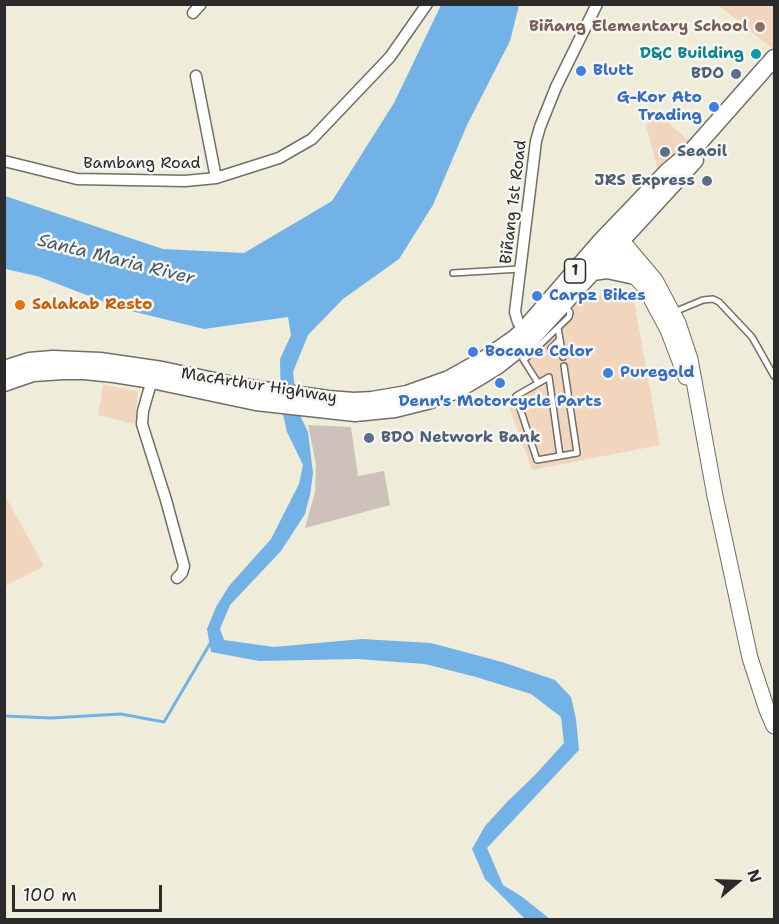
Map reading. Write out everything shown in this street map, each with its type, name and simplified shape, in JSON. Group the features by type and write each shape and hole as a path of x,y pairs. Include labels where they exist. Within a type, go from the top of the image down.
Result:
{"highway":[{"name":"MacArthur Highway","path":"4,369 29,361 53,359 100,361 153,375 257,395 328,405 355,414 395,410 457,390 516,351 526,335 611,241 668,171 690,153 774,58"},
{"name":"MacArthur Highway","path":"559,299 592,272 611,241 774,76"},
{"path":"592,272 608,270 635,276"},
{"name":"MacArthur Highway","path":"4,383 33,374 63,371 153,375"}],"main road":[{"path":"611,241 645,287 668,330 685,376 697,399"},
{"path":"611,241 655,280 678,322 690,359 715,496 750,658 774,726"}],"street":[{"name":"Bambang Road","path":"4,161 76,179 185,182 216,178 279,158 312,139 390,57 427,4"},
{"name":"Biñang 1st Road","path":"526,335 515,312 540,127 556,87 597,4"},
{"path":"196,75 216,178"},
{"path":"153,375 143,411 142,424 166,500 183,566 182,573 177,578"}],"lane":[{"path":"453,273 521,269"},
{"path":"538,383 516,351 558,328 569,317 570,312 559,299"},
{"path":"673,313 703,300 713,299 719,302 752,337 774,376"},
{"path":"558,328 562,357"},
{"path":"551,348 560,339"},
{"path":"530,369 535,364"},
{"path":"560,456 549,377 516,396 537,460 560,456 577,453 564,366"}],"shaded area":[{"name":"Biñang Elementary School","path":"718,5 774,5 774,50"},
{"path":"656,112 690,142 662,174 657,167 646,125"},
{"path":"632,290 660,445 532,470 506,398 533,382 517,360 578,300"},
{"path":"103,385 138,391 135,424 98,415"},
{"path":"308,425 351,427 358,476 384,471 390,505 305,528 315,492 316,464"},
{"path":"4,494 44,566 5,586 4,586"}],"water":[{"name":"Santa Maria River","path":"441,5 519,5 510,41 467,125 433,205 399,259 343,299 308,335 293,372 297,409 308,432 313,473 305,514 281,551 230,605 220,629 224,640 274,647 362,639 431,643 502,662 555,680 571,697 579,750 487,848 503,885 550,919 525,919 485,879 472,849 485,826 564,743 561,717 531,694 425,664 357,659 259,661 211,652 207,629 216,607 229,586 271,539 299,484 303,465 287,432 281,406 280,359 291,335 288,317 204,329 123,309 37,276 5,269 5,196 163,249 244,253 332,201 394,103"}],"waterway":[{"path":"4,716 51,718 121,714 164,722 211,642"}],"place":[{"name":"Biñang Elementary School","path":"760,27"},
{"name":"D&C Building","path":"756,54"},
{"name":"Blutt","path":"581,71"},
{"name":"BDO","path":"736,74"},
{"name":"G-Kor Ato Trading","path":"714,107"},
{"name":"Seaoil","path":"665,152"},
{"name":"JRS Express","path":"707,181"},
{"name":"Carpz Bikes","path":"537,296"},
{"name":"Salakab Resto","path":"20,305"},
{"name":"Bocaue Color","path":"473,352"},
{"name":"Puregold","path":"608,373"},
{"name":"Denn's Motorcycle Parts","path":"500,383"},
{"name":"BDO Network Bank","path":"369,438"}]}
